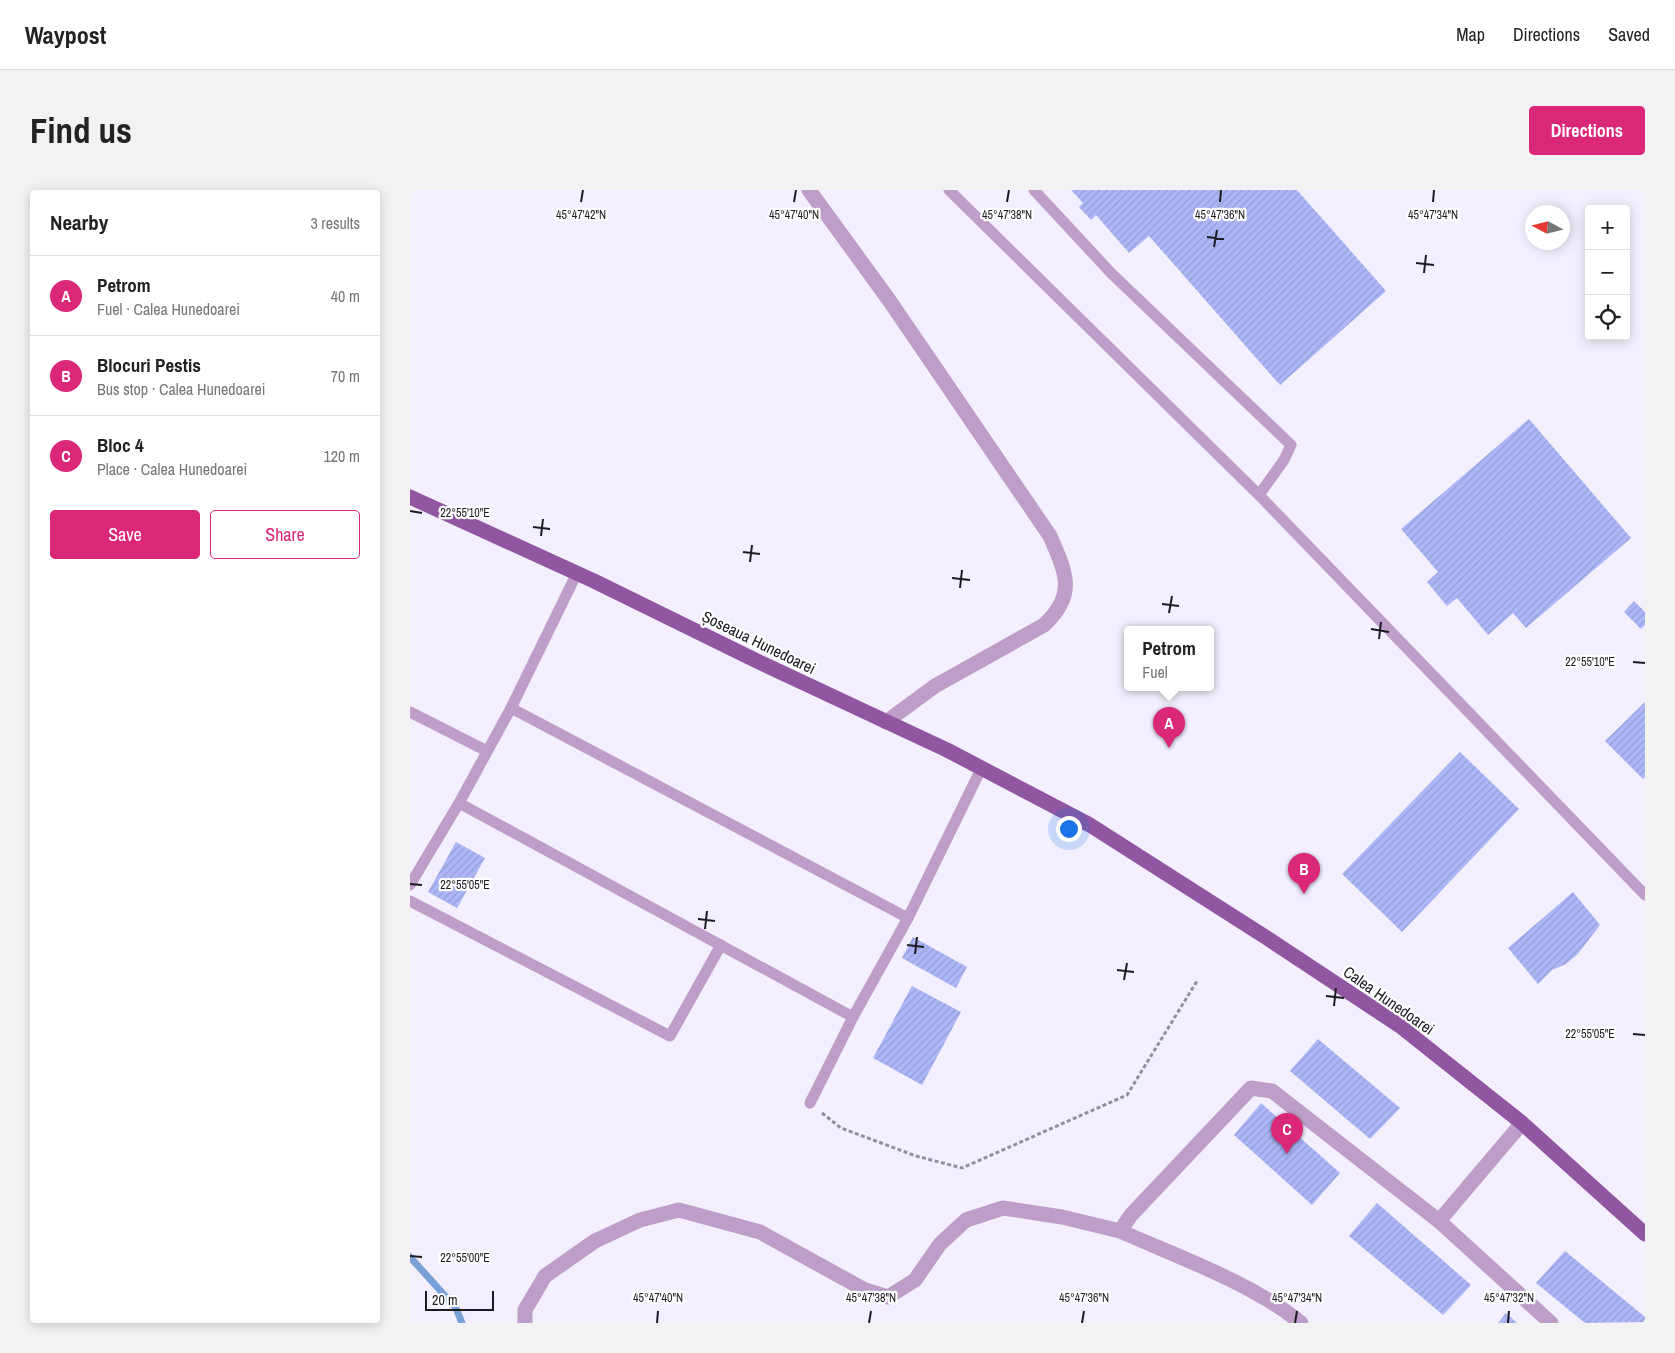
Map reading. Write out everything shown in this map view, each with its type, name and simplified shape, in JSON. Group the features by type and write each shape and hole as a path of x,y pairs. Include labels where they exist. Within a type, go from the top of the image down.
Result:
{"main road":[{"name":"Șoseaua Hunedoarei","path":"410,497 577,573 982,767 1090,825"},
{"name":"Calea Hunedoarei","path":"1090,825 1400,1026 1522,1123 1645,1234"}],"street":[{"path":"809,190 889,300 1050,536 1065,574 1064,599 1056,613 1044,625 935,686 886,722"},
{"path":"1120,1231 1131,1215 1252,1088 1272,1091 1439,1221 1551,1323"},
{"path":"1439,1221 1522,1123"},
{"path":"525,1323 525,1310 546,1276 595,1241 640,1220 679,1210 760,1232 865,1290 888,1297 915,1280 940,1244 966,1220 1003,1208 1062,1217 1120,1231 1228,1279 1291,1315 1301,1323"}],"lane":[{"path":"950,190 1259,495 1645,895"},
{"path":"1034,190 1111,273 1291,445 1284,460 1259,495"},
{"path":"410,886 459,803 511,708 577,573"},
{"path":"511,708 908,918"},
{"path":"410,712 487,752"},
{"path":"810,1103 853,1016 908,918 982,767"},
{"path":"459,803 853,1016"},
{"path":"410,901 670,1036 721,945"}],"path":[{"path":"810,1103 841,1128 916,1156 962,1168 1127,1096 1197,981"}],"building":[{"path":"1071,190 1297,190 1386,291 1280,385 1149,236 1129,253 1096,215 1091,220 1079,207 1083,203"},
{"path":"1529,419 1631,538 1526,628 1513,613 1488,635 1457,598 1447,606 1427,582 1438,572 1401,529"},
{"path":"1634,601 1645,612 1645,625 1641,629 1624,612"},
{"path":"1645,702 1645,777 1643,779 1605,741"},
{"path":"1460,752 1519,809 1402,932 1342,874"},
{"path":"456,842 485,858 457,908 428,892"},
{"path":"1573,892 1600,925 1578,954 1566,964 1552,970 1538,984 1508,948"},
{"path":"913,937 967,967 956,988 902,958"},
{"path":"912,986 961,1012 922,1085 873,1058"},
{"path":"1318,1039 1400,1108 1370,1139 1290,1071"},
{"path":"1261,1103 1340,1173 1312,1205 1234,1135"},
{"path":"1377,1203 1471,1285 1443,1315 1349,1236"},
{"path":"1565,1251 1645,1317 1645,1322 1585,1323 1536,1283"},
{"path":"1506,1313 1517,1323 1498,1323"}],"waterway":[{"path":"410,1257 456,1308 462,1323"}],"place":[{"name":"Petrom","path":"1169,748"},
{"name":"Blocuri Pestis","path":"1304,894"},
{"name":"Bloc 4","path":"1287,1154"}]}
